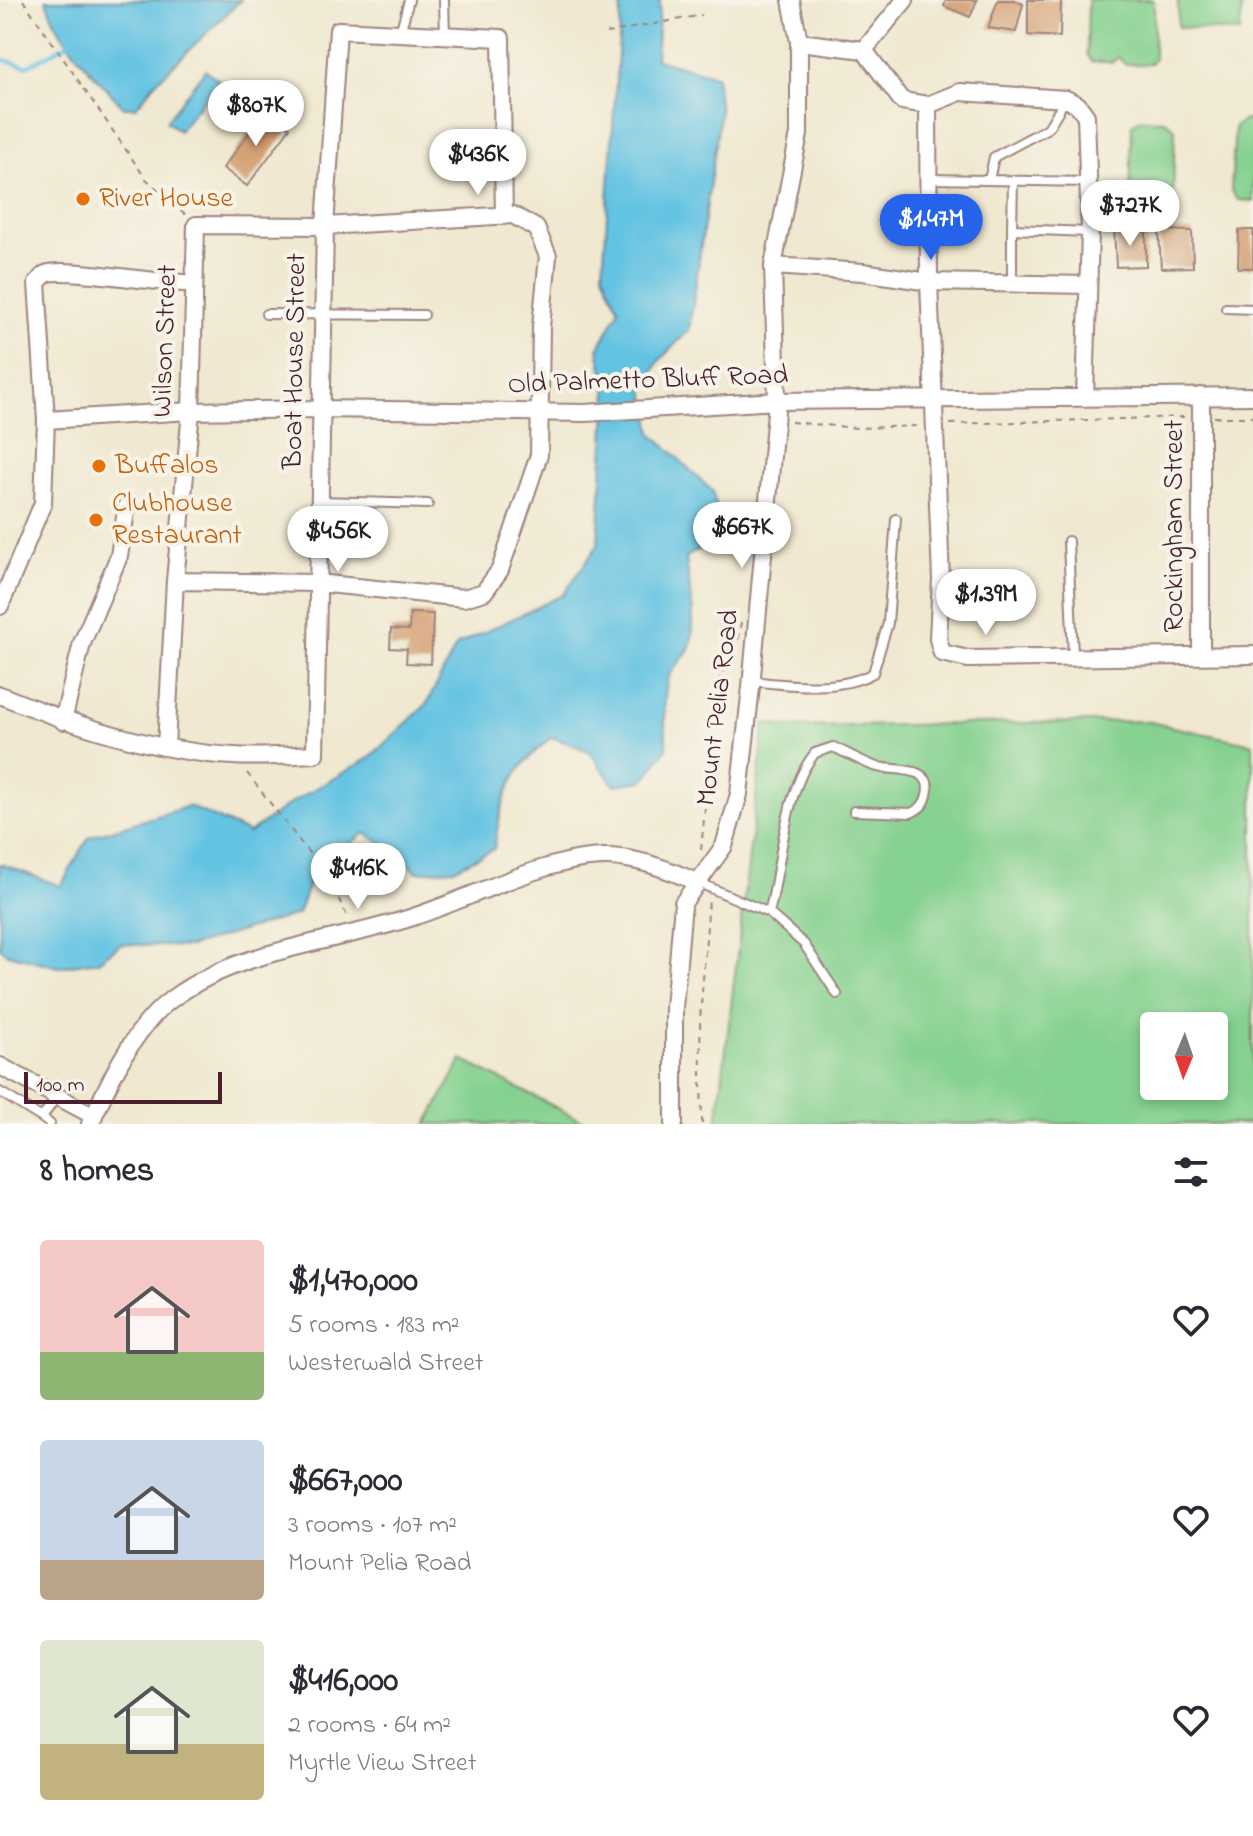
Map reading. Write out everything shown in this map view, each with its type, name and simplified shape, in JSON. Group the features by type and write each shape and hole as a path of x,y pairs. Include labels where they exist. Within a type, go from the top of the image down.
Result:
{"street":[{"name":"Mount Pelia Road","path":"674,1124 674,1008 683,903 724,846 739,794 752,681 777,401 773,266 799,134 799,42 791,0"},
{"path":"864,50 905,0"},
{"name":"Boat House Street","path":"0,695 63,721 166,746 234,756 315,754 325,226 338,30 400,33"},
{"path":"400,33 501,38 504,216"},
{"path":"799,42 864,50 902,101 928,105 960,92 1066,99 1078,105 1086,116 1090,232 1085,398"},
{"path":"928,105 931,179 929,282 941,579 938,639 942,653 968,659 1253,655"},
{"path":"175,581 318,583 464,598 484,592 500,570 539,455 541,327 548,256 536,228 513,215 325,226 196,225"},
{"name":"Wilson Street","path":"166,746 175,581 191,411 192,283 196,225"},
{"path":"773,266 863,272 929,282 1088,285"},
{"path":"0,606 43,503 46,420 37,283 47,274 72,272 163,285 192,283"},
{"name":"Rockingham Street","path":"1201,396 1201,655"},
{"name":"Old Palmetto Bluff Road","path":"46,420 191,411 321,409 541,414 777,401 1253,396"},
{"path":"63,721 82,643 119,556 127,505"},
{"path":"0,1066 92,1120 145,1026 170,999 206,977 354,932 409,919 579,860 624,859 701,881"}],"lane":[{"path":"400,33 409,0"},
{"path":"444,0 445,35"},
{"path":"989,180 994,157 1048,128 1066,99"},
{"path":"931,179 1087,182"},
{"path":"1012,284 1013,180"},
{"path":"1012,229 1090,232"},
{"path":"1226,308 1253,309"},
{"path":"266,314 424,315"},
{"path":"320,500 428,504"},
{"path":"752,681 799,686 861,680 873,673 888,623 896,519"},
{"path":"1068,541 1073,656"},
{"path":"769,913 776,886 782,831 802,773 815,753 833,747 879,768 909,769 926,783 929,792 925,802 911,813 854,811"},
{"path":"701,881 769,913 804,944 837,994"},
{"path":"0,1092 46,1121 56,1097"}],"path":[{"path":"23,0 146,179 196,225"},
{"path":"606,33 702,15"},
{"path":"775,423 857,428 1253,417"},
{"path":"702,1124 700,1020 709,896 701,881 701,831 717,684 738,641 743,611"},
{"path":"234,756 329,879 354,932"}],"green space":[{"path":"1088,0 1154,0 1154,59 1149,64 1125,64 1118,57 1112,62 1092,62 1087,54"},
{"path":"1178,0 1242,0 1240,32 1178,27"},
{"path":"1141,119 1165,120 1175,129 1173,197 1164,206 1138,204 1130,196 1132,124"},
{"path":"1245,120 1253,121 1253,201 1238,200 1231,191 1235,126"},
{"path":"1145,721 1253,744 1253,1124 717,1124 765,723 787,727"},
{"path":"462,1060 589,1124 427,1124"}],"water":[{"path":"46,0 241,0 157,81 136,107 123,107 69,44"},
{"path":"619,0 660,0 656,59 716,76 720,113 689,330 659,361 644,389 652,433 713,492 719,527 705,546 686,557 693,633 687,653 670,674 666,687 664,714 667,748 643,781 614,785 589,751 552,737 537,749 510,786 500,814 494,849 454,869 417,872 397,852 364,833 313,873 298,914 189,947 121,944 98,961 59,967 8,954 0,948 0,864 61,886 89,837 189,806 249,833 294,801 369,758 426,705 457,645 563,595 598,545 607,392 598,349 619,310 603,273 621,10"},
{"path":"205,70 219,80 179,131 166,121"}],"building":[{"path":"946,0 977,0 970,17 944,6"},
{"path":"998,0 1014,0 1023,4 1016,32 988,28"},
{"path":"1028,0 1061,0 1060,37 1028,35"},
{"path":"266,110 290,128 247,186 223,168"},
{"path":"1114,228 1146,231 1146,266 1116,267"},
{"path":"1159,230 1192,231 1193,267 1161,268"},
{"path":"1239,230 1253,230 1253,268 1238,268"},
{"path":"410,613 433,614 431,664 406,663 407,649 390,648 391,629 409,630"}],"waterway":[{"path":"0,59 27,66 70,43"}],"place":[{"name":"River House","path":"83,199"},
{"name":"Buffalos","path":"99,466"},
{"name":"Clubhouse Restaurant","path":"96,520"}]}
